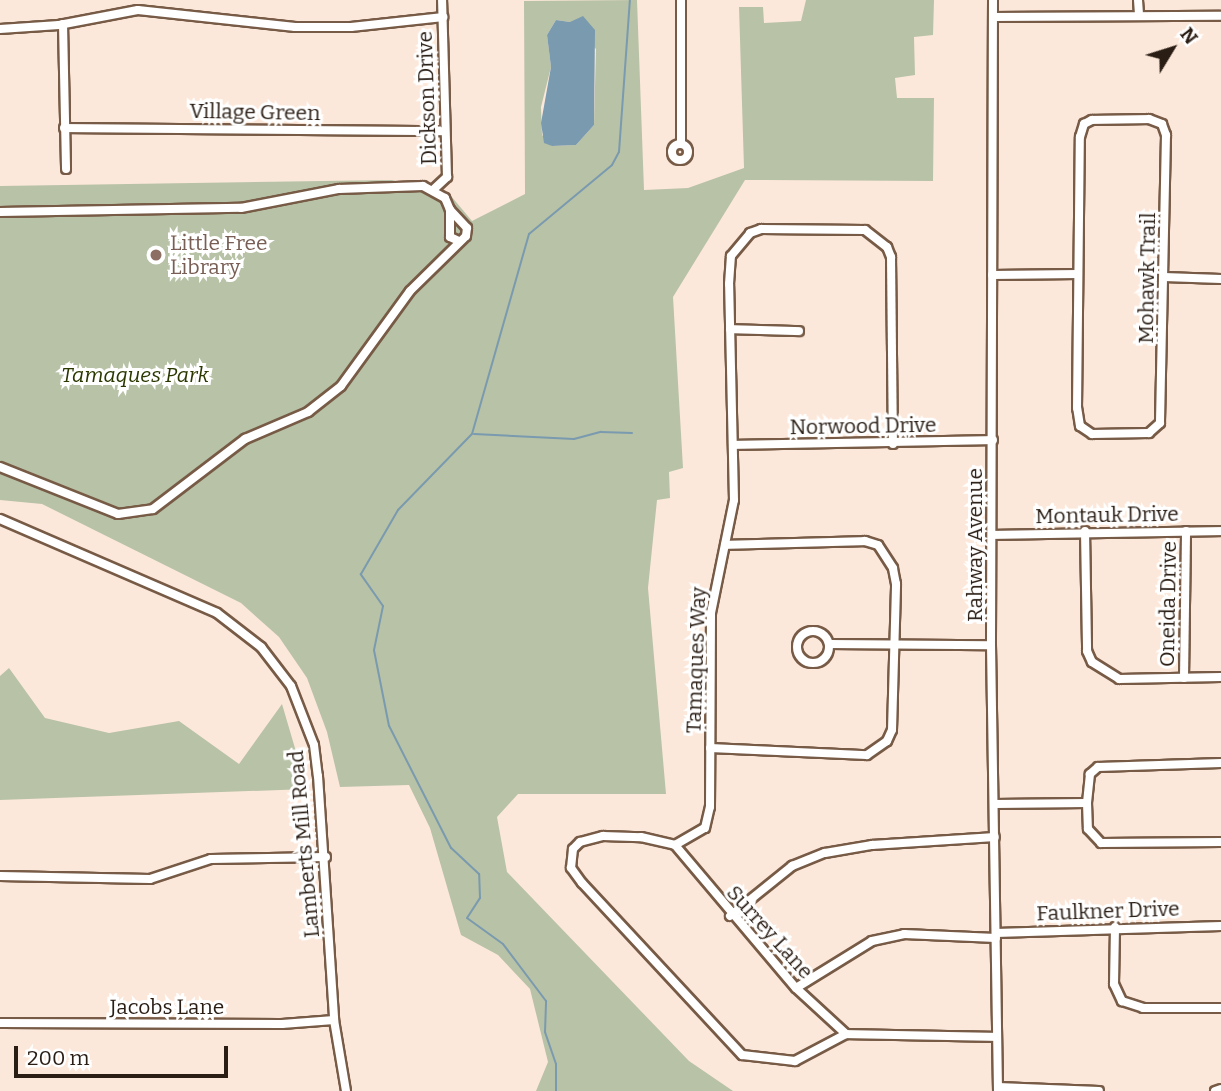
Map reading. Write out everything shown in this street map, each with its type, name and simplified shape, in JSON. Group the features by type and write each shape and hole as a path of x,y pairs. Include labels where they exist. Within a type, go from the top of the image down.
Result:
{"street":[{"path":"138,10 139,0"},
{"name":"Dickson Drive","path":"434,189 447,177 442,0"},
{"path":"681,0 681,144"},
{"name":"Rahway Avenue","path":"993,0 991,645 998,1089"},
{"path":"1138,0 1139,16"},
{"path":"0,29 63,24 138,10 295,27 351,27 443,17"},
{"path":"993,17 1221,16"},
{"path":"63,24 66,169"},
{"name":"Mohawk Trail","path":"1149,119 1162,124 1166,135 1160,423 1149,433 1093,433 1077,421 1078,274 1080,137 1084,124 1149,119"},
{"name":"Village Green","path":"64,128 445,131"},
{"path":"0,212 242,208 339,188 434,189 468,230 410,291 341,386 308,412 245,439 153,509 118,514 0,467"},
{"path":"450,210 450,237 459,241"},
{"name":"Tamaques Way","path":"675,845 705,828 710,748 711,613 734,500 731,256 750,233 761,229 851,229 877,237 891,257 893,443"},
{"path":"992,275 1078,274"},
{"path":"1164,277 1221,279"},
{"path":"730,329 799,331"},
{"name":"Norwood Drive","path":"733,445 993,440"},
{"name":"Lamberts Mill Road","path":"0,519 217,613 261,647 304,712 314,745 326,856 334,1020 346,1091"},
{"path":"1085,531 1087,651 1092,662 1119,680 1221,677"},
{"name":"Montauk Drive","path":"993,535 1085,531 1221,531"},
{"name":"Oneida Drive","path":"1184,678 1186,531"},
{"path":"710,748 867,755 879,749 892,730 896,584 893,568 878,545 865,541 725,545"},
{"path":"829,644 825,657 817,662 807,662 797,651 802,635 811,631 820,633 829,644 991,645"},
{"path":"1221,763 1098,767 1090,774 1087,803 1088,829 1101,843 1221,842"},
{"path":"995,804 1087,803"},
{"path":"675,845 641,837 603,836 580,842 573,849 571,868 630,939 742,1055 795,1061 846,1034 997,1037"},
{"path":"730,916 792,866 825,853 872,845 995,837"},
{"name":"Surrey Lane","path":"675,845 730,916 796,988 846,1034"},
{"path":"0,876 149,879 211,859 326,856"},
{"name":"Faulkner Drive","path":"796,988 872,941 904,934 996,936 1115,927 1221,926"},
{"path":"1115,927 1114,984 1122,1002 1143,1009 1221,1008"},
{"name":"Jacobs Lane","path":"0,1023 282,1024 334,1020"},
{"path":"998,1089 1099,1091"},
{"path":"1215,1091 1221,1089"}],"green space":[{"name":"Tamaques Park","path":"637,0 644,190 688,188 744,168 739,7 763,7 764,23 801,21 806,0 934,0 933,35 914,37 915,75 895,78 897,98 934,98 933,181 745,180 673,297 683,468 669,472 670,498 657,500 648,588 666,794 518,794 497,817 507,872 689,1061 733,1091 536,1091 548,1062 530,989 498,955 461,935 430,828 409,785 340,787 327,732 307,678 279,637 241,603 42,504 0,500 0,186 392,180 451,196 472,221 525,194 524,1","holes":["556,20 570,22 596,49 594,125 576,145 552,146 542,135 541,107 551,67 547,35"]},
{"path":"9,668 45,718 109,733 179,721 239,764 282,704 307,789 0,800 0,676"}],"water":[{"path":"583,16 595,30 594,125 576,145 552,146 544,143 541,123 551,67 547,35 556,20 570,22"}],"waterway":[{"path":"556,1091 556,1064 545,1032 546,1001 503,944 467,918 480,898 479,874 451,848 389,726 374,650 383,606 361,574 398,510 472,434 529,234 612,165 619,152 630,0"},
{"path":"474,434 574,439 601,432 632,433"}],"place":[{"name":"Little Free Library","path":"156,255"}]}
